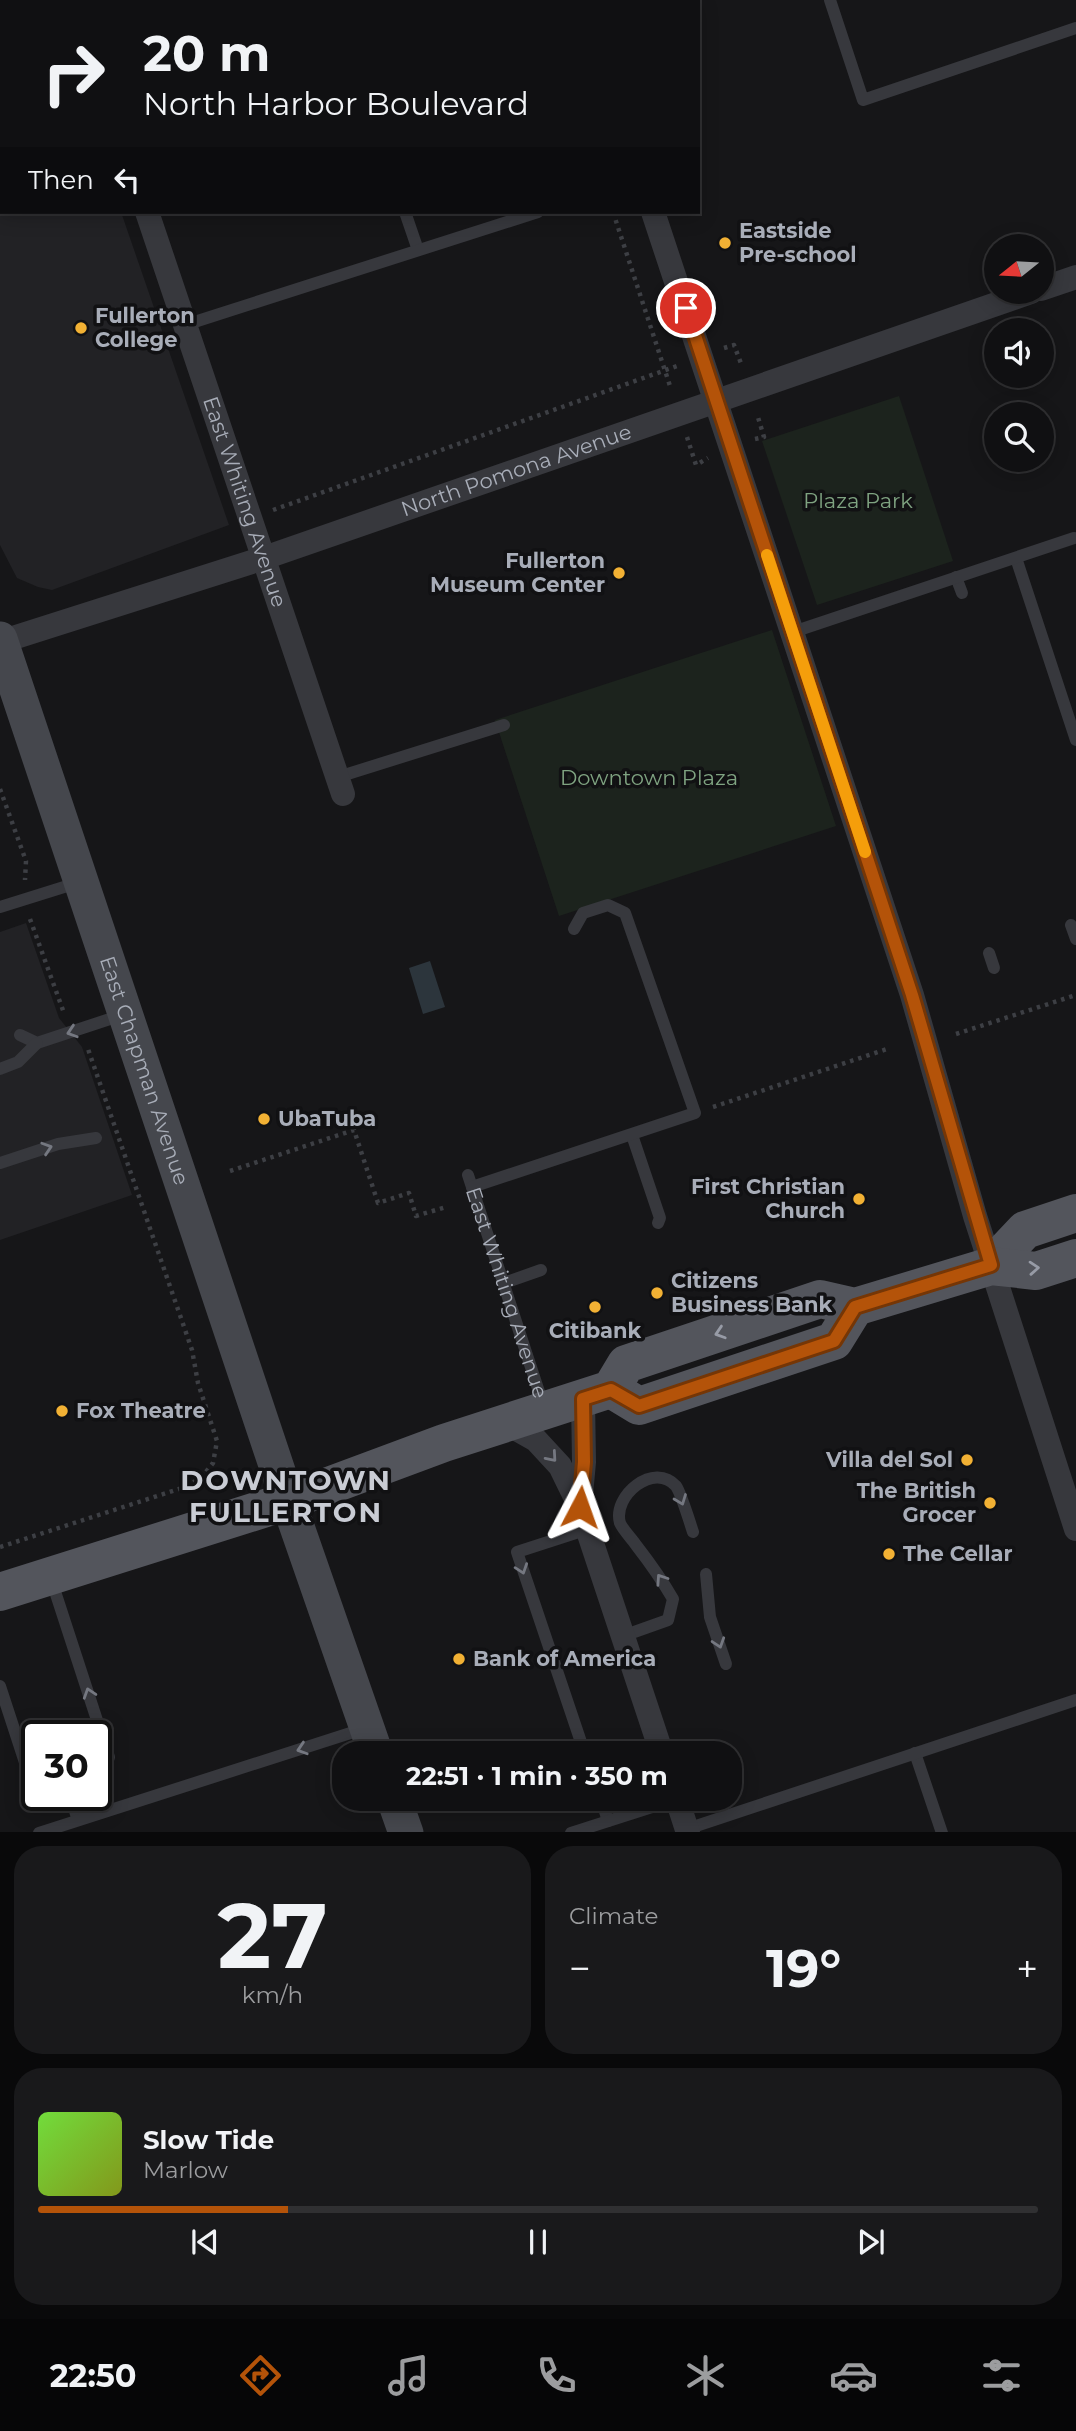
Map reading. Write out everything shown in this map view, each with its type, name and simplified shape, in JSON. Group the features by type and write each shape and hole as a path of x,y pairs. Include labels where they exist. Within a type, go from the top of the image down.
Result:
{"main road":[{"name":"East Chapman Avenue","path":"0,641 371,1741"},
{"path":"991,1265 1025,1230 1076,1213"},
{"path":"0,1592 288,1501 444,1443 597,1394 639,1406 704,1385 834,1341 855,1307 991,1265 1036,1271 1076,1258"},
{"path":"398,1811 406,1832"}],"street":[{"name":"East Whiting Avenue","path":"148,214 340,786"},
{"path":"654,214 912,995 991,1265 1076,1529"},
{"path":"1054,284 1076,276"},
{"name":"North Pomona Avenue","path":"0,641 264,558 997,304"},
{"path":"584,1518 584,1462 597,1394"},
{"path":"506,1423 536,1440 560,1466 584,1518 658,1741"},
{"path":"681,1811 688,1831"}],"lane":[{"path":"830,0 863,100 1076,28"},
{"path":"406,214 418,250"},
{"path":"185,325 532,214"},
{"path":"793,632 1074,538"},
{"path":"1016,558 1076,740"},
{"path":"956,577 962,593"},
{"path":"340,786 504,725"},
{"path":"0,907 81,881"},
{"path":"575,929 583,913 608,905 625,912 695,1113 632,1135 659,1220"},
{"path":"1071,925 1076,939"},
{"path":"989,953 994,968"},
{"path":"0,1069 18,1062 37,1043 125,1014"},
{"path":"20,1035 37,1043"},
{"name":"East Whiting Avenue","path":"545,1410 470,1181 632,1135"},
{"path":"0,1163 58,1144 96,1138"},
{"path":"504,1283 541,1270"},
{"path":"623,1636 668,1620 673,1599 661,1578 620,1524 620,1505 631,1488 646,1480 662,1478 676,1486 693,1532"},
{"path":"581,1741 517,1552 584,1518"},
{"path":"706,1574 710,1617 726,1664"},
{"path":"50,1577 97,1720"},
{"path":"0,1686 21,1750"},
{"path":"688,1831 1076,1700"},
{"path":"39,1832 332,1752"},
{"path":"915,1754 943,1832"},
{"path":"75,1811 78,1820"},
{"path":"605,1811 608,1821"},
{"path":"571,1832 639,1811"}],"path":[{"path":"614,214 664,371"},
{"path":"250,517 734,345 764,437"},
{"path":"0,789 26,861 24,899 61,1009 91,1051 192,1350 198,1383 217,1441 213,1463 201,1478 185,1487 0,1547"},
{"path":"956,1034 1076,995"},
{"path":"695,1113 890,1048"},
{"path":"230,1171 354,1130 378,1203 409,1193 416,1216 446,1206"}],"shaded area":[{"name":"Fullerton College","path":"0,214 122,214 229,525 52,590 17,578 0,545"},
{"path":"26,923 59,1018 82,1047 132,1195 0,1240 0,932"},
{"path":"430,961 445,1007 423,1014 409,968"}],"green space":[{"name":"Plaza Park","path":"899,396 953,561 817,605 762,441"},
{"name":"Downtown Plaza","path":"772,630 836,826 559,916 495,720"}],"slow traffic":[{"path":"767,555 865,852"}],"place":[{"name":"Eastside Pre-school","path":"725,243"},
{"name":"Fullerton College","path":"81,328"},
{"name":"Fullerton Museum Center","path":"619,573"},
{"name":"UbaTuba","path":"264,1119"},
{"name":"First Christian Church","path":"859,1199"},
{"name":"Citizens Business Bank","path":"657,1293"},
{"name":"Citibank","path":"595,1307"},
{"name":"Fox Theatre","path":"62,1411"},
{"name":"Villa del Sol","path":"967,1460"},
{"name":"The British Grocer","path":"990,1503"},
{"name":"The Cellar","path":"889,1554"},
{"name":"Bank of America","path":"459,1659"}],"district":[{"name":"DOWNTOWN FULLERTON","path":"286,1496"}],"route":[{"path":"580,1507 584,1462 583,1399 611,1390 639,1406 834,1341 855,1307 991,1265 912,995 686,308"}]}
